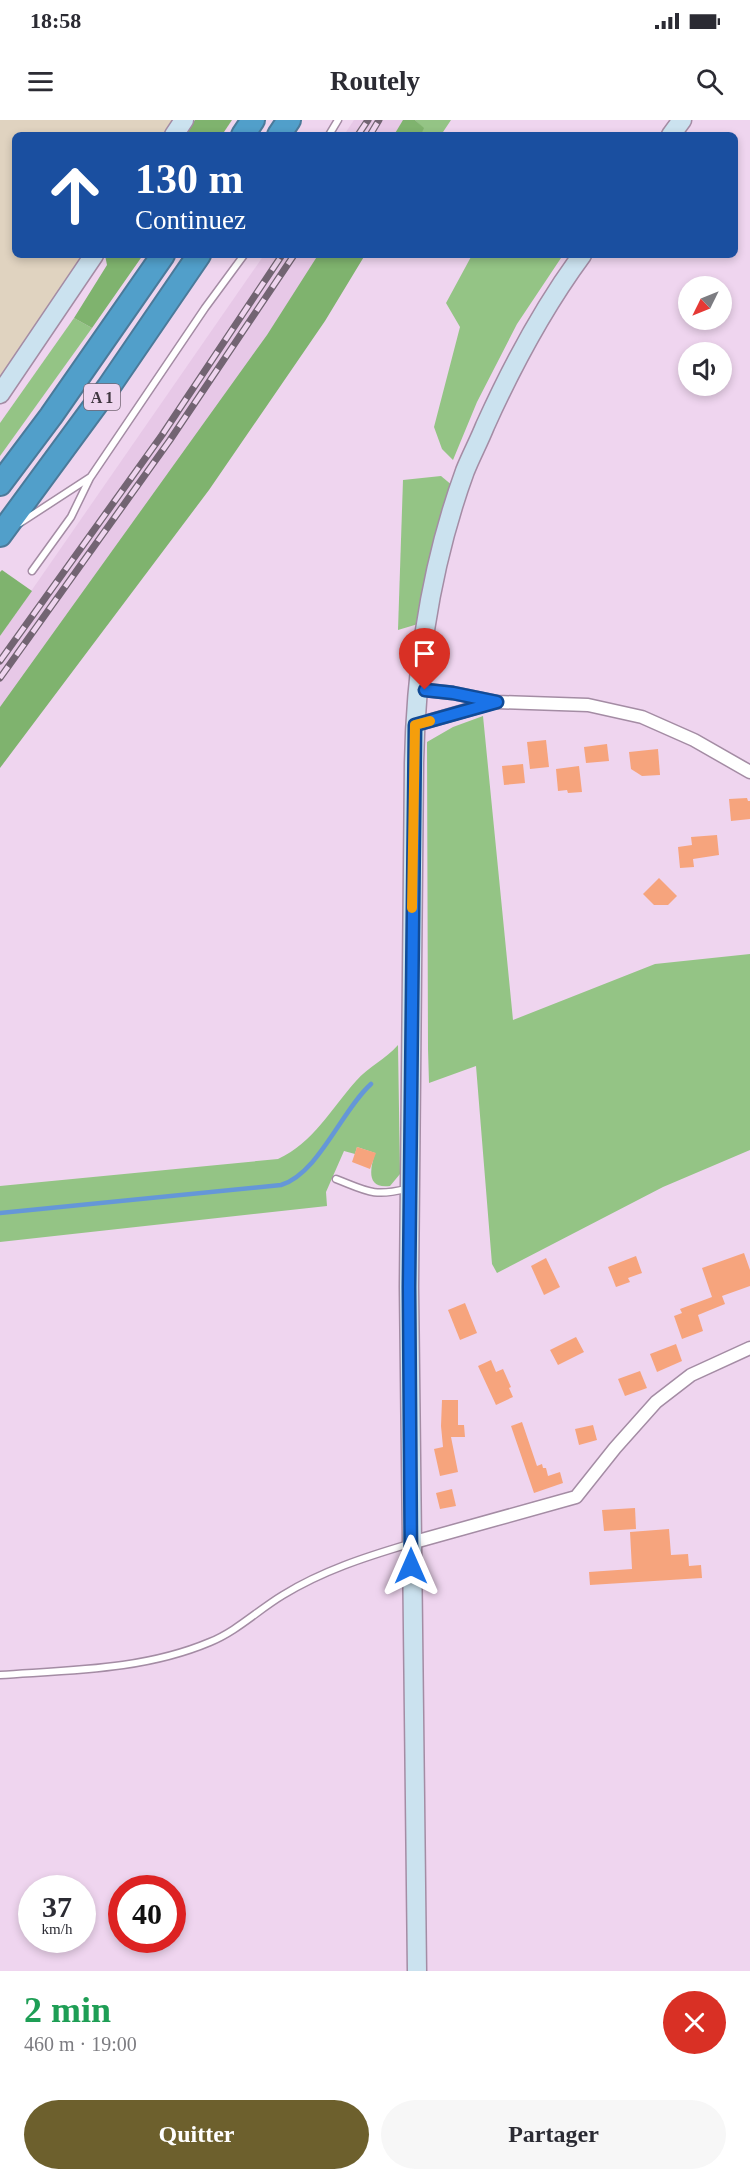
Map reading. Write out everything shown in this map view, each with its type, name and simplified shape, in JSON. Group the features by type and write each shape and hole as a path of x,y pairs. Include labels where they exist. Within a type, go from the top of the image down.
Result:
{"highway":[{"name":"A 1","path":"0,484 51,416 161,258"},
{"name":"A 1","path":"0,537 108,388 197,258"}],"street":[{"path":"0,394 92,258"},
{"path":"417,1971 409,1287 417,689 436,576 465,471 530,336 580,258"},
{"path":"417,689 453,693 497,702 588,705 642,717 694,740 750,772"},
{"path":"415,725 497,702"},
{"path":"411,1543 576,1497 656,1402 691,1375 750,1348"}],"lane":[{"path":"32,571 71,517 90,478 242,258"},
{"path":"0,537 90,478"},
{"path":"336,1179 384,1194 410,1188"},
{"path":"0,1675 87,1669 151,1661 184,1652 212,1642 234,1630 281,1596 314,1577 411,1543"}],"shaded area":[{"path":"0,120 172,120 164,132 12,132 12,258 80,258 0,377"},
{"path":"354,120 419,120 411,132 346,132"},
{"path":"262,258 331,258 0,729 0,636"}],"green space":[{"path":"195,120 232,120 224,132 187,132"},
{"path":"403,120 415,120 424,128 422,132 396,132"},
{"path":"415,120 451,120 443,132 422,132 423,128"},
{"path":"106,258 141,258 92,328 74,318 107,265"},
{"path":"316,258 363,258 325,321 209,490 0,768 0,707 267,335"},
{"path":"470,258 561,258 517,324 477,402 453,460 442,449 434,427 460,327 446,303"},
{"path":"74,318 92,328 0,456 0,423"},
{"path":"441,476 453,486 418,624 398,630 403,480"},
{"path":"2,570 32,591 0,636 0,572"},
{"path":"483,716 513,1020 655,964 750,954 750,1150 663,1187 497,1273 492,1264 476,1066 429,1083 428,1049 427,742 453,727"},
{"path":"398,1045 400,1174 390,1186 382,1186 373,1181 371,1171 375,1153 357,1147 355,1154 344,1151 326,1192 327,1206 0,1242 0,1186 278,1159 311,1135 361,1076"}],"building":[{"path":"546,740 549,767 530,769 527,742"},
{"path":"607,744 609,761 586,763 584,747"},
{"path":"658,749 660,775 642,776 631,769 629,752"},
{"path":"523,764 525,783 504,785 502,766"},
{"path":"579,766 582,792 558,791 556,769"},
{"path":"747,798 750,801 750,819 731,821 729,799"},
{"path":"717,835 719,855 693,859 694,867 680,868 678,847 692,845 691,837"},
{"path":"659,878 677,896 668,905 654,905 643,894"},
{"path":"357,1147 376,1153 370,1169 352,1162"},
{"path":"744,1253 750,1270 750,1286 722,1296 725,1304 698,1315 703,1331 682,1339 674,1316 682,1313 680,1309 712,1297 702,1268"},
{"path":"636,1256 642,1273 628,1278 630,1282 616,1287 608,1267"},
{"path":"546,1258 560,1287 544,1295 531,1266"},
{"path":"465,1303 477,1333 460,1340 448,1310"},
{"path":"576,1337 584,1352 558,1365 550,1350"},
{"path":"676,1344 682,1361 657,1372 650,1354"},
{"path":"491,1360 496,1372 503,1369 513,1397 496,1405 478,1366"},
{"path":"640,1371 647,1388 625,1396 618,1379"},
{"path":"442,1400 458,1400 458,1425 464,1425 465,1437 451,1437 458,1472 440,1476 434,1449 443,1447"},
{"path":"522,1422 537,1466 542,1464 548,1476 560,1472 563,1483 534,1493 511,1426"},
{"path":"593,1425 597,1440 579,1445 575,1429"},
{"path":"452,1489 456,1506 440,1509 436,1493"},
{"path":"635,1508 636,1529 604,1531 602,1510"},
{"path":"669,1529 671,1555 688,1554 689,1566 701,1565 702,1578 590,1585 589,1572 632,1569 630,1532"}],"waterway":[{"path":"0,1213 281,1185 295,1178 307,1168 371,1084"}],"railway":[{"path":"360,132 368,120"},
{"path":"372,132 379,120"},
{"path":"0,661 162,435 280,258"},
{"path":"0,678 170,440 292,258"}],"slow traffic":[{"path":"412,908 415,725 430,721"}],"route":[{"path":"411,1566 409,1287 415,725 497,702 425,690"}]}
